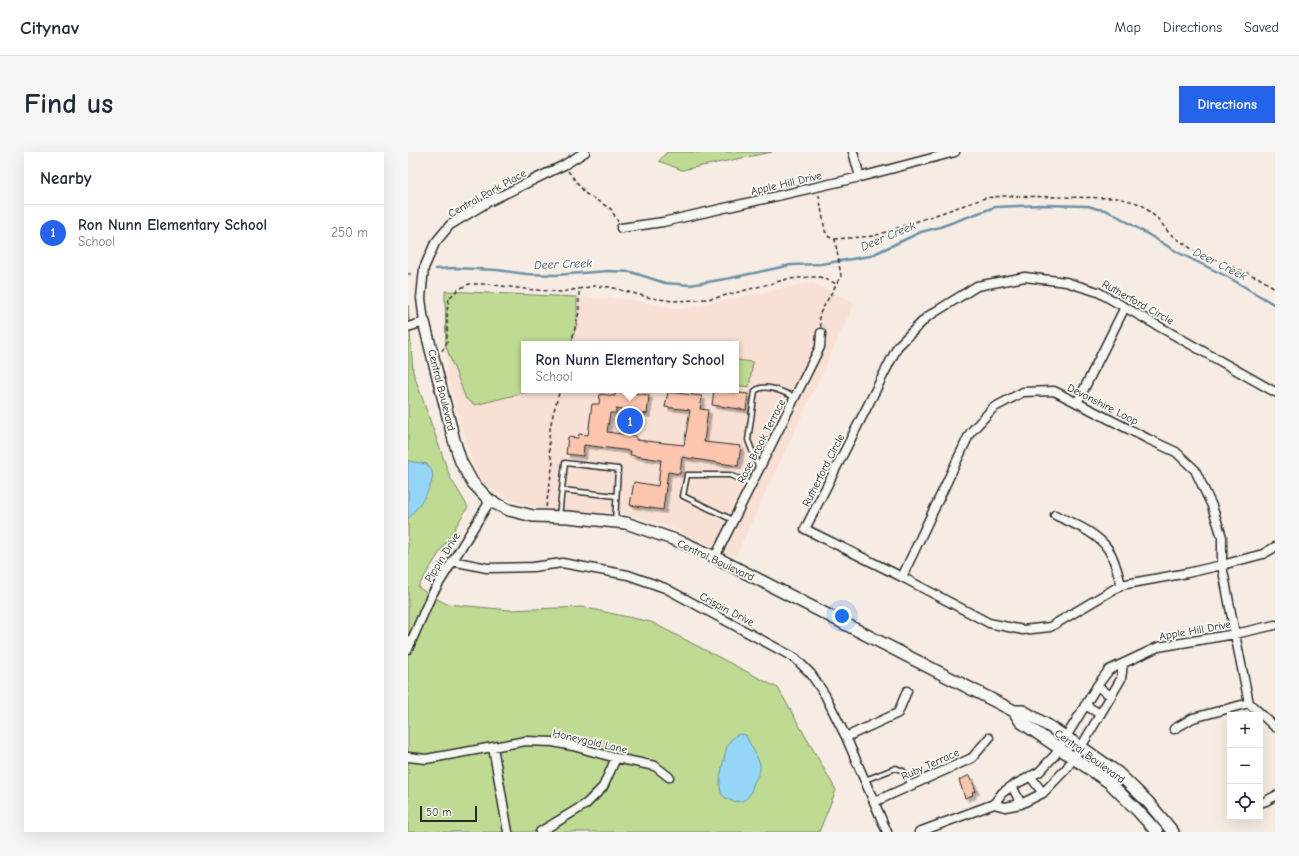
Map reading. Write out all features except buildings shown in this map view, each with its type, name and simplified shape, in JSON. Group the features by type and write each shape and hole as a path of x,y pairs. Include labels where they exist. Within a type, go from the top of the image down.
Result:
{"street":[{"name":"Central Park Place","path":"424,322 421,298 424,268 435,243 450,225 488,202 564,165 585,152"},
{"path":"854,152 860,177"},
{"name":"Apple Hill Drive","path":"621,228 663,222 818,187 955,152"},
{"name":"Rutherford Circle","path":"1275,392 1098,292 1066,282 1025,277 977,286 927,317 898,346 805,529 902,576 989,623 1023,630 1050,627 1121,585 1188,573 1222,565 1264,554 1275,547"},
{"path":"1077,403 1125,307"},
{"path":"408,327 424,322"},
{"name":"Central Boulevard","path":"424,322 461,462 472,482 490,501 509,510 533,516 626,523 684,543 714,557 1014,711 1023,711 1066,737 1118,773 1148,802 1173,832"},
{"name":"Rose Brook Terrace","path":"714,557 820,347 821,333"},
{"name":"Devonshire Loop","path":"902,576 970,433 993,408 1023,392 1054,391 1176,452 1195,470 1212,506 1222,537 1222,565 1234,634 1249,703"},
{"name":"Pippin Drive","path":"408,649 431,596 490,501"},
{"path":"1055,515 1093,534 1109,549 1117,569 1121,585"},
{"name":"Crispin Drive","path":"452,561 487,568 533,567 562,563 628,575 665,588 795,658 811,674 825,695 846,737 887,832"},
{"name":"Apple Hill Drive","path":"919,832 994,804 1002,793 1039,772 1055,755 1097,686 1109,670 1158,647 1234,634 1275,625"},
{"name":"Apple Hill Drive","path":"994,804 1005,808 1021,804 1043,793 1066,769 1121,680 1123,664"},
{"path":"1097,686 1111,696"},
{"path":"846,737 898,713 907,691"},
{"path":"1174,730 1194,718 1249,703 1275,726"},
{"path":"1085,705 1100,714"},
{"name":"Central Boulevard","path":"1014,711 1021,722 1110,783 1157,832"},
{"name":"Ruby Terrace","path":"874,802 972,758 989,738"},
{"name":"Honeygold Lane","path":"408,757 426,759 526,742 553,742 655,766 669,778"},
{"path":"493,747 508,832"},
{"path":"540,832 586,804 603,787 616,758"},
{"path":"1030,776 1043,793"},
{"path":"1012,786 1021,804"},
{"path":"1263,802 1275,796"}],"lane":[{"path":"759,469 748,440 755,391 762,387 767,387 795,397"},
{"path":"559,517 565,463 618,469 615,522"},
{"path":"733,520 683,496 687,475 730,476 751,484"},
{"path":"562,490 616,496"},
{"path":"864,781 896,768 903,771 911,785"}],"path":[{"path":"564,165 586,194 611,210 621,228"},
{"path":"818,187 825,232 829,237 835,239 874,236 985,198 1003,196 1118,198 1141,204 1159,220 1169,233 1196,252 1259,278 1275,288"},
{"path":"821,333 819,315 842,276 835,239"},
{"path":"432,354 442,350 447,342 447,311 449,298 459,289 469,284 487,284 561,292 594,286 610,287 652,298 673,301 715,298 795,278 820,277 837,284"},
{"path":"572,341 579,312 579,289"},
{"path":"545,516 553,462 550,455 549,439 551,420 559,393"}],"shaded area":[{"path":"812,282 855,303 736,556 662,524 620,512 581,512 541,509 508,499 486,486 472,464 448,378 445,291 627,299 682,309"}],"green space":[{"path":"667,152 772,152 682,170 659,161"},
{"path":"445,291 577,297 577,323 572,341 521,341 521,393 523,393 475,405 466,399 446,347"},
{"path":"408,305 413,372 450,477 468,507 418,587 447,604 510,610 582,607 651,622 778,688 836,790 819,832 408,832"},
{"path":"739,360 753,362 749,387 739,385"}],"water":[{"path":"408,461 427,464 432,471 432,477 429,490 408,519"},
{"path":"739,734 746,735 758,759 760,768 751,792 747,798 736,802 725,798 721,792 720,784 721,771 727,748 732,738"}],"waterway":[{"name":"Deer Creek","path":"436,269 455,268 497,270 526,274 556,275 608,271 631,272 665,283 690,285 791,265 821,264 870,256 921,232 940,227 995,207 1041,205 1088,206 1105,210 1119,217 1179,253 1228,277 1275,305"}],"place":[{"name":"Ron Nunn Elementary School","path":"630,421"}]}
